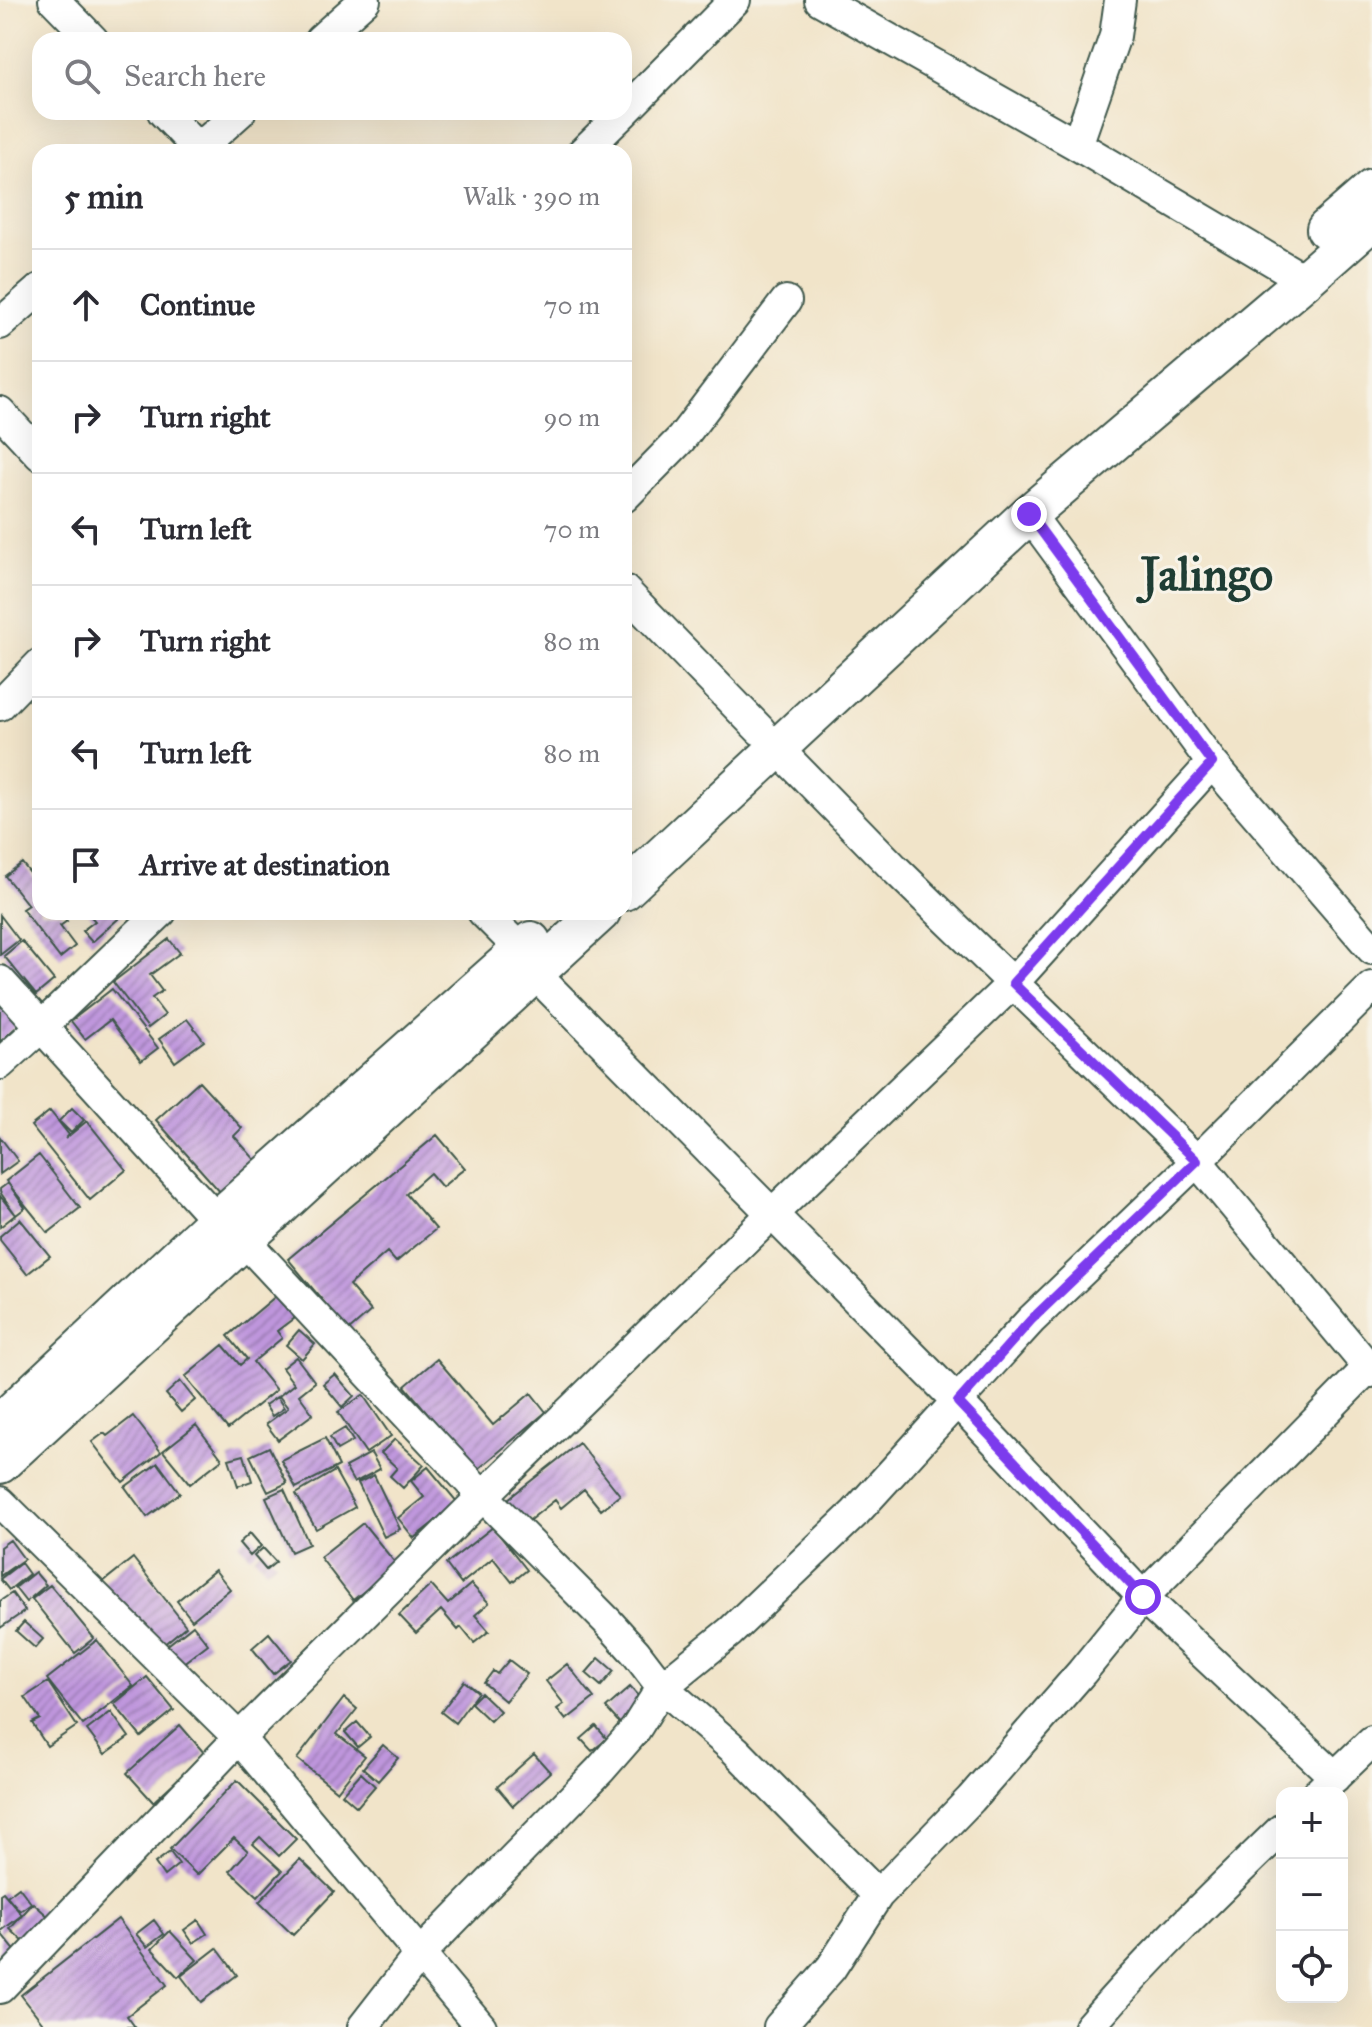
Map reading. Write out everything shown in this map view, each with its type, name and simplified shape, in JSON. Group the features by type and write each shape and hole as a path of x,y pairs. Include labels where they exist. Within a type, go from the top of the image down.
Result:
{"street":[{"path":"54,0 85,32"},
{"path":"329,32 365,0"},
{"path":"632,104 735,0"},
{"path":"820,0 1077,145 1294,274"},
{"path":"1077,145 1115,36 1120,0"},
{"path":"170,120 192,144"},
{"path":"206,144 231,120"},
{"path":"591,144 616,120"},
{"path":"632,850 769,740 1029,514 1294,274 1372,189"},
{"path":"632,883 769,740 1012,500 1294,274 1372,221"},
{"path":"0,324 32,296"},
{"path":"632,489 681,439 786,301"},
{"path":"0,412 32,446"},
{"path":"1029,514 1212,763 1372,949"},
{"path":"632,598 894,868 1197,1161 1371,1368 1143,1597 971,1799 878,1895 831,1968 779,2027"},
{"path":"0,705 32,672"},
{"path":"0,1988 239,1738 772,1214 1013,983 1212,763"},
{"path":"0,1064 153,920"},
{"path":"490,920 1327,1785 1372,1741"},
{"path":"528,962 557,920"},
{"path":"0,1423 230,1230 528,962 589,920"},
{"path":"0,981 230,1230 483,1496 608,1622 662,1687 735,1750 878,1895"},
{"path":"363,2027 419,1955 600,1770 635,1730 662,1687 730,1632 855,1513 1031,1320 1372,987"},
{"path":"0,1464 230,1230"},
{"path":"0,1502 239,1738 481,2027"},
{"path":"1089,2027 1171,1937 1276,1835"}],"building":[{"path":"22,863 32,876 32,920 66,920 60,926 75,946 60,958 22,909 28,905 5,876"},
{"path":"0,915 19,940 0,955"},
{"path":"117,920 92,942 82,931 95,921"},
{"path":"169,939 180,953 150,975 162,991 152,998 165,1015 148,1028 113,982"},
{"path":"22,941 54,980 36,995 4,956"},
{"path":"112,989 158,1048 141,1061 110,1020 85,1039 71,1021"},
{"path":"5,1001 23,1021 0,1042 0,1006"},
{"path":"187,1019 204,1041 175,1062 159,1039"},
{"path":"199,1081 242,1128 234,1136 257,1162 222,1194 156,1120"},
{"path":"72,1108 84,1120 71,1133 59,1121"},
{"path":"50,1111 69,1135 65,1139 87,1121 126,1170 90,1200 31,1126"},
{"path":"437,1135 465,1168 442,1187 430,1173 406,1194 436,1229 396,1262 387,1252 349,1285 371,1311 348,1331 288,1259"},
{"path":"0,1137 18,1161 0,1174"},
{"path":"39,1155 80,1208 48,1233 6,1181"},
{"path":"8,1183 25,1208 16,1215 0,1192"},
{"path":"0,1196 15,1215 0,1227"},
{"path":"20,1219 50,1256 27,1274 0,1240 0,1236"},
{"path":"276,1296 294,1318 277,1331 282,1338 253,1362 276,1390 228,1429 185,1377 223,1345 240,1365 247,1359 228,1336"},
{"path":"299,1330 315,1344 302,1359 286,1345"},
{"path":"296,1357 315,1382 299,1395 313,1414 278,1440 266,1424 288,1408 279,1396 294,1384 282,1368"},
{"path":"437,1359 493,1425 531,1393 546,1412 476,1471 405,1386"},
{"path":"335,1374 354,1396 342,1407 323,1384"},
{"path":"180,1381 195,1400 181,1412 166,1394"},
{"path":"363,1395 391,1436 366,1453 338,1412"},
{"path":"277,1397 284,1408 272,1416 265,1405"},
{"path":"133,1416 161,1452 123,1482 92,1442 104,1433 107,1436"},
{"path":"196,1425 222,1459 190,1484 163,1451"},
{"path":"345,1428 353,1441 337,1450 330,1437"},
{"path":"325,1438 339,1466 296,1488 281,1460"},
{"path":"395,1439 424,1465 403,1488 390,1476 397,1468 381,1453"},
{"path":"579,1443 620,1495 601,1510 584,1489 561,1508 555,1500 521,1527 503,1503"},
{"path":"269,1447 287,1483 268,1492 250,1456"},
{"path":"371,1453 380,1469 354,1483 345,1467"},
{"path":"244,1455 252,1481 238,1486 229,1459"},
{"path":"158,1463 180,1493 147,1517 125,1487"},
{"path":"428,1467 458,1503 414,1538 398,1518 424,1497 411,1481"},
{"path":"335,1471 355,1507 316,1529 296,1494"},
{"path":"374,1475 400,1529 384,1537 358,1483"},
{"path":"284,1489 309,1544 291,1552 266,1497"},
{"path":"363,1523 397,1565 353,1600 320,1557"},
{"path":"493,1527 527,1570 512,1582 493,1558 461,1584 446,1564"},
{"path":"250,1533 261,1546 250,1556 239,1543"},
{"path":"10,1540 24,1559 0,1576 0,1547"},
{"path":"263,1548 276,1562 266,1570 254,1556"},
{"path":"133,1558 186,1626 157,1650 103,1582"},
{"path":"21,1563 29,1574 9,1590 0,1579"},
{"path":"215,1570 230,1589 192,1620 177,1601"},
{"path":"35,1572 46,1585 26,1602 15,1588"},
{"path":"471,1584 489,1603 475,1615 489,1631 474,1643 441,1610 416,1633 399,1615 431,1585 448,1604"},
{"path":"50,1585 94,1638 75,1653 32,1599"},
{"path":"12,1593 25,1611 0,1628 0,1601"},
{"path":"24,1622 43,1639 35,1648 16,1631"},
{"path":"193,1625 208,1644 178,1667 164,1648"},
{"path":"269,1633 291,1660 273,1674 252,1648"},
{"path":"97,1640 133,1686 83,1725 47,1679"},
{"path":"599,1658 614,1671 601,1686 586,1673"},
{"path":"509,1660 527,1674 505,1701 484,1683 493,1671 497,1674"},
{"path":"567,1664 594,1698 566,1720 557,1709 564,1704 546,1681"},
{"path":"147,1677 174,1710 141,1737 114,1704"},
{"path":"464,1681 478,1692 455,1723 441,1712"},
{"path":"48,1682 77,1726 47,1746 32,1723 40,1719 25,1697"},
{"path":"630,1687 647,1706 624,1728 606,1708"},
{"path":"481,1693 500,1711 490,1721 471,1703"},
{"path":"344,1698 357,1709 337,1734 365,1756 337,1791 297,1759"},
{"path":"111,1712 129,1737 105,1754 87,1730"},
{"path":"357,1722 370,1737 358,1747 345,1732"},
{"path":"180,1725 205,1754 153,1802 127,1773"},
{"path":"596,1726 607,1739 592,1751 581,1739"},
{"path":"383,1745 398,1758 378,1781 363,1768"},
{"path":"534,1754 550,1772 513,1806 497,1787"},
{"path":"361,1773 375,1786 357,1807 342,1794"},
{"path":"237,1780 296,1839 279,1856 260,1837 253,1844 282,1871 258,1897 230,1871 248,1851 234,1838 197,1875 170,1849"},
{"path":"170,1852 179,1864 164,1876 155,1863"},
{"path":"300,1859 334,1892 293,1935 259,1902"},
{"path":"19,1887 31,1903 20,1911 7,1896"},
{"path":"3,1892 22,1915 0,1932 0,1894"},
{"path":"33,1903 50,1918 26,1944 10,1929"},
{"path":"118,1919 167,1985 127,2016 135,2027 46,2027 21,1995"},
{"path":"154,1920 164,1934 147,1947 136,1934"},
{"path":"198,1920 207,1934 193,1943 184,1930"},
{"path":"170,1931 197,1960 178,1977 152,1949"},
{"path":"0,1932 17,1953 0,1967"},
{"path":"217,1948 237,1975 201,2002 181,1976"}],"district":[{"name":"Jalingo","path":"1207,574"}],"route":[{"path":"1029,514 1212,763 1013,983 1197,1161 1031,1320 958,1402 1143,1597"}]}
